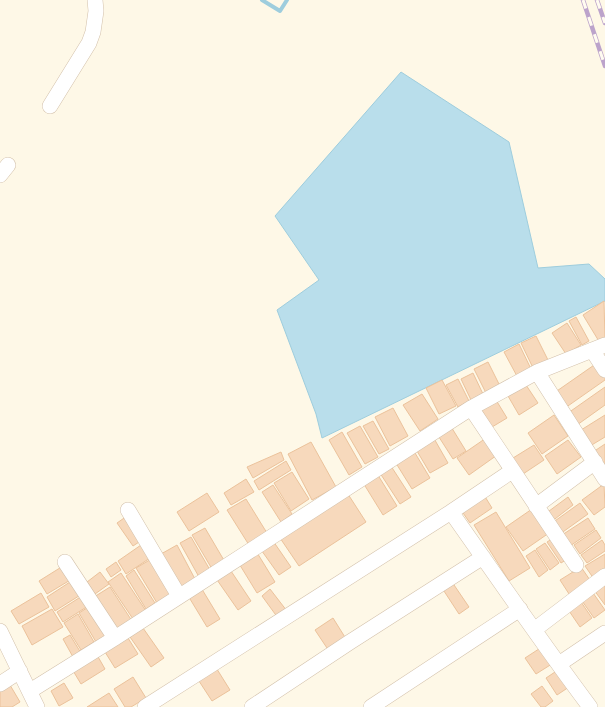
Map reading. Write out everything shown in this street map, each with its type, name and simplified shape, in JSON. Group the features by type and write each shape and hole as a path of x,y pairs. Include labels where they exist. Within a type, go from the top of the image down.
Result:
{"street":[{"path":"50,106 89,43 93,32 96,11 95,0"},
{"path":"30,691 115,638 471,408 537,372 599,348 605,370"},
{"path":"537,372 605,479"},
{"path":"471,408 576,565"},
{"path":"536,506 595,462"},
{"path":"145,707 451,512 512,471"},
{"path":"128,510 179,596"},
{"path":"451,512 590,707"},
{"path":"252,707 483,557"},
{"path":"65,562 115,638"},
{"path":"534,630 605,576"},
{"path":"371,707 520,608"},
{"path":"0,631 37,707"},
{"path":"559,664 605,634"},
{"path":"0,684 20,671"}],"water":[{"path":"401,72 509,142 538,268 589,264 605,279 605,301 322,438 316,414 277,310 319,280 275,216"}],"building":[{"path":"604,301 605,340 600,343 583,315"},
{"path":"576,317 589,341 582,345 569,321"},
{"path":"567,323 581,345 566,354 552,333"},
{"path":"536,336 549,362 534,370 521,343"},
{"path":"519,344 532,371 518,378 504,352"},
{"path":"488,362 501,388 487,395 474,369"},
{"path":"597,363 605,375 605,380 565,408 554,393"},
{"path":"473,373 483,394 471,400 461,379"},
{"path":"458,379 469,401 458,407 446,385"},
{"path":"442,380 456,406 439,414 426,388"},
{"path":"526,385 538,403 519,415 508,396"},
{"path":"605,387 605,405 577,425 568,413"},
{"path":"422,394 438,419 420,431 403,405"},
{"path":"496,400 507,418 492,427 481,409"},
{"path":"393,408 408,436 390,446 375,417"},
{"path":"554,415 568,436 542,454 528,433"},
{"path":"605,415 605,437 590,446 581,430"},
{"path":"373,421 389,449 379,454 363,426"},
{"path":"450,425 466,451 453,459 437,434"},
{"path":"360,426 378,457 365,464 347,433"},
{"path":"342,432 362,467 349,475 329,440"},
{"path":"432,435 448,463 430,473 414,446"},
{"path":"489,436 500,453 469,475 457,458"},
{"path":"568,440 581,457 557,474 545,456"},
{"path":"311,442 336,487 312,500 288,454"},
{"path":"605,444 605,470 593,452"},
{"path":"534,445 544,460 523,474 513,458"},
{"path":"412,448 430,478 412,489 394,460"},
{"path":"281,452 284,460 253,478 247,467"},
{"path":"286,461 291,470 259,490 254,481"},
{"path":"389,463 411,497 400,504 378,470"},
{"path":"292,472 309,499 291,511 274,483"},
{"path":"376,472 397,506 383,515 362,481"},
{"path":"246,479 254,492 231,505 224,493"},
{"path":"604,484 605,507 594,515 582,500"},
{"path":"273,485 292,514 281,522 262,492"},
{"path":"346,491 366,522 299,566 278,535"},
{"path":"207,493 219,512 189,531 177,512"},
{"path":"484,495 492,508 470,523 461,510"},
{"path":"568,497 573,505 551,522 545,514"},
{"path":"246,499 267,533 249,545 227,510"},
{"path":"580,503 588,514 560,534 552,523"},
{"path":"532,509 549,533 523,551 506,527"},
{"path":"496,512 530,568 509,581 474,525"},
{"path":"127,516 142,540 133,546 117,523"},
{"path":"588,518 595,529 570,546 562,535"},
{"path":"205,528 225,562 212,569 192,535"},
{"path":"596,530 601,538 580,554 574,545"},
{"path":"191,537 210,570 199,577 180,543"},
{"path":"555,537 569,558 561,563 547,542"},
{"path":"271,538 291,567 279,575 259,547"},
{"path":"602,540 605,545 605,551 587,563 581,555"},
{"path":"545,543 559,563 550,570 536,549"},
{"path":"141,545 150,558 126,574 118,561"},
{"path":"177,545 195,579 180,587 161,554"},
{"path":"535,550 548,570 539,577 526,556"},
{"path":"256,551 275,582 257,593 238,562"},
{"path":"605,554 605,572 594,579 585,566"},
{"path":"153,558 174,592 157,603 136,568"},
{"path":"116,562 121,570 111,577 106,569"},
{"path":"63,566 72,579 47,594 39,581"},
{"path":"581,567 592,583 571,597 560,580"},
{"path":"229,568 251,601 238,610 215,577"},
{"path":"134,570 155,603 146,609 126,576"},
{"path":"100,572 109,584 95,594 87,582"},
{"path":"121,573 146,611 133,619 108,582"},
{"path":"73,580 82,594 55,611 47,597"},
{"path":"605,581 605,605 594,590"},
{"path":"452,582 469,607 459,614 442,588"},
{"path":"200,586 220,619 207,627 187,594"},
{"path":"110,587 132,621 116,631 94,597"},
{"path":"270,589 287,611 278,618 262,596"},
{"path":"591,590 605,610 594,618 580,598"},
{"path":"41,593 49,607 19,624 11,611"},
{"path":"82,596 88,606 63,622 57,612"},
{"path":"579,599 592,618 580,627 567,608"},
{"path":"90,606 108,635 96,642 79,613"},
{"path":"52,609 63,627 32,645 22,626"},
{"path":"78,614 94,642 81,650 64,623"},
{"path":"333,618 348,642 331,654 315,630"},
{"path":"143,628 164,658 151,667 130,637"},
{"path":"70,635 81,653 73,657 63,639"},
{"path":"128,638 138,654 115,668 105,652"},
{"path":"545,645 555,662 536,674 525,658"},
{"path":"97,655 105,669 81,684 72,669"},
{"path":"215,666 230,690 212,701 197,678"},
{"path":"558,670 569,687 557,695 546,678"},
{"path":"133,677 146,698 131,707 125,707 114,689"},
{"path":"64,683 73,698 59,706 51,691"},
{"path":"10,685 20,702 12,707 0,707 0,691"},
{"path":"542,686 553,701 545,707 541,707 531,694"},
{"path":"109,693 118,707 87,707"}],"waterway":[{"path":"262,0 280,11 287,0"}],"railway":[{"path":"583,0 605,66"},
{"path":"597,0 605,23"}]}
